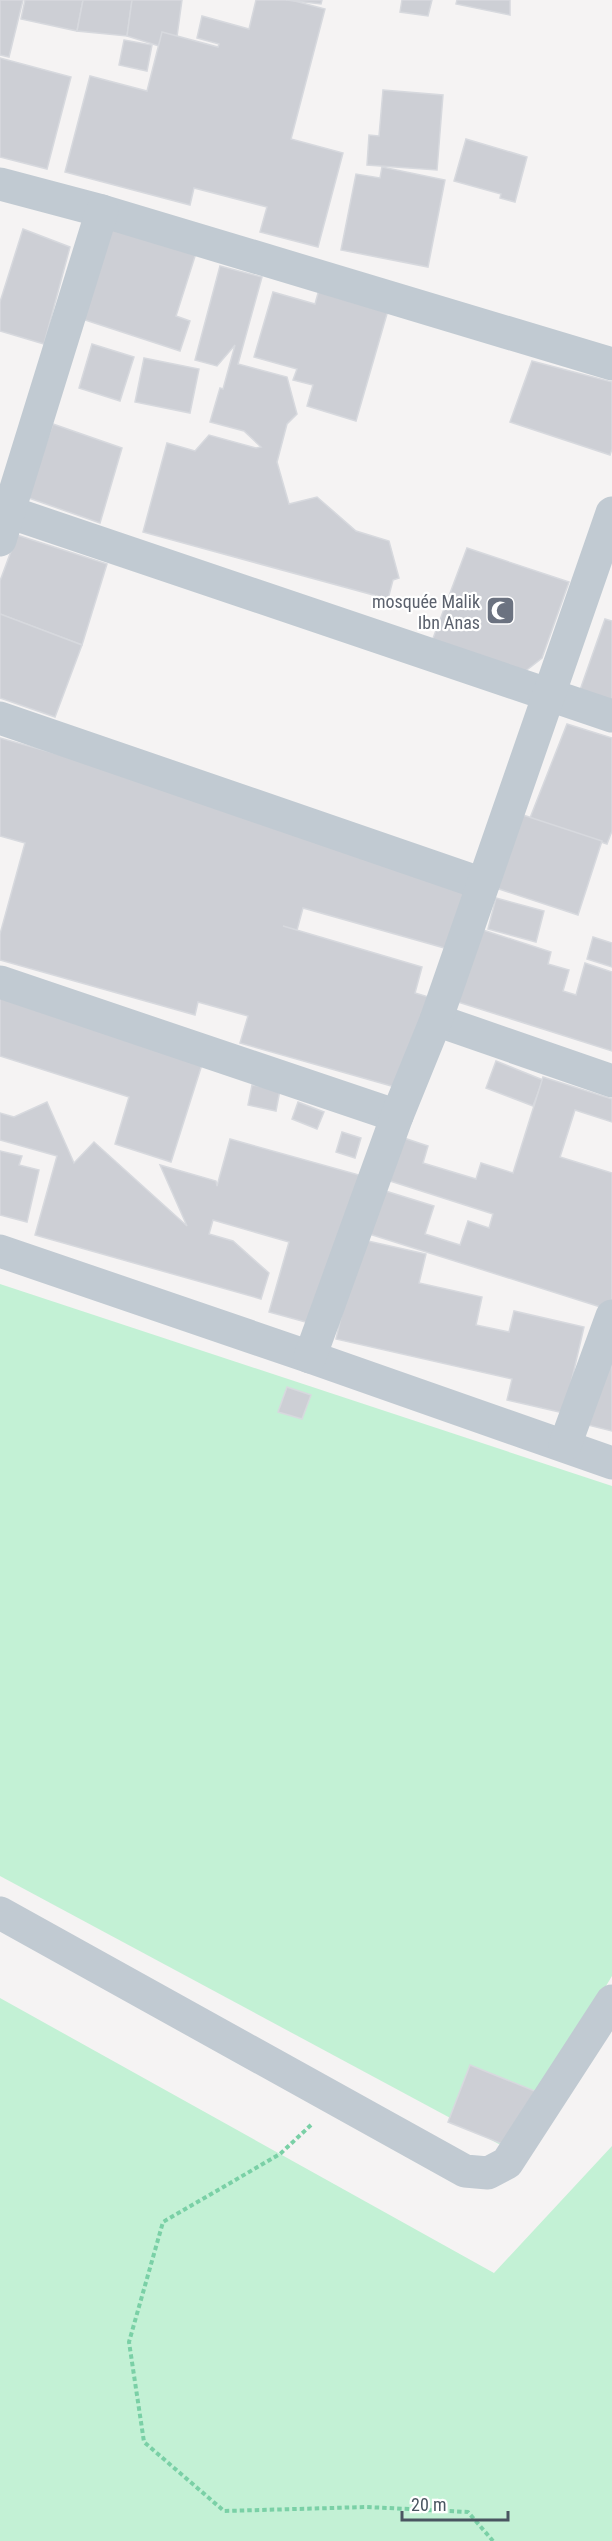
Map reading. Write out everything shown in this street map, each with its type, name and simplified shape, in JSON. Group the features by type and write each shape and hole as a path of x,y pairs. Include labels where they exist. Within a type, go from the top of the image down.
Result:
{"street":[{"path":"0,184 102,211 612,364"},
{"path":"102,211 3,520 548,693 612,716"},
{"path":"310,1356 397,1116 436,1020 612,513"},
{"path":"0,717 483,884"},
{"path":"0,982 397,1116"},
{"path":"436,1020 612,1081"},
{"path":"0,1251 612,1462"},
{"path":"565,1445 612,1316"},
{"path":"0,1913 465,2171 488,2173 507,2163 612,2001"}],"path":[{"path":"339,2100 280,2154 163,2222 129,2342 144,2442 224,2511 367,2507 468,2512 493,2541"}],"green space":[{"path":"0,1284 612,1486 612,1976 508,2149 0,1876"},
{"path":"0,1998 494,2273 612,2146 612,2541 0,2541"}],"building":[{"path":"0,0 23,0 9,57 0,55"},
{"path":"25,0 83,0 77,31 21,19"},
{"path":"83,0 132,0 127,36 77,31"},
{"path":"132,0 182,0 175,51 127,36"},
{"path":"256,0 291,0 325,9 291,139 343,153 318,247 260,232 267,207 194,188 190,205 65,172 90,76 147,91 162,32 218,47 219,44 197,38 202,16 249,29"},
{"path":"286,0 322,0 321,4"},
{"path":"402,0 432,0 428,16 400,12"},
{"path":"457,0 510,0 510,15 456,4"},
{"path":"124,40 152,45 147,71 119,65"},
{"path":"0,58 71,77 47,169 0,157"},
{"path":"383,90 443,95 437,170 367,165 369,135 379,136"},
{"path":"466,139 527,157 515,202 500,198 501,194 454,181"},
{"path":"382,167 445,180 428,267 341,250 356,174 380,178"},
{"path":"99,218 197,250 176,316 190,321 180,351 79,318"},
{"path":"23,229 70,247 44,344 0,331 0,302"},
{"path":"220,266 262,277 238,364 287,377 297,414 287,424 277,462 289,504 317,497 356,531 389,541 399,578 393,580 388,599 143,532 167,443 195,451 209,435 256,448 261,447 244,431 210,422 220,388 223,389 235,345 217,366 195,360"},
{"path":"322,279 391,300 356,421 307,406 313,385 293,380 297,369 254,357 273,292 315,304"},
{"path":"92,344 134,357 120,401 79,388"},
{"path":"144,358 199,369 190,413 135,402"},
{"path":"532,361 612,382 612,449 610,455 510,422"},
{"path":"53,424 122,448 100,523 26,497"},
{"path":"17,535 107,564 82,645 0,614 0,581"},
{"name":"mosquée Malik Ibn Anas","path":"467,548 569,582 542,658 523,673 432,641"},
{"path":"0,614 82,645 55,717 0,698"},
{"path":"605,619 612,621 612,701 580,690"},
{"path":"567,724 612,738 612,831 607,844 530,818"},
{"path":"0,738 477,871 455,951 303,908 297,930 283,926 422,967 415,993 435,999 409,1091 240,1043 248,1016 198,1002 195,1015 0,960 0,934 25,843 0,836"},
{"path":"520,814 602,841 578,915 496,888"},
{"path":"496,898 544,911 536,942 488,929"},
{"path":"480,929 551,952 548,964 569,970 563,991 576,995 585,963 612,972 612,1051 458,1002"},
{"path":"593,937 612,943 612,967 587,959"},
{"path":"0,997 205,1055 171,1162 115,1144 129,1097 0,1056"},
{"path":"496,1061 543,1080 533,1106 486,1088"},
{"path":"543,1077 612,1099 612,1122 575,1110 560,1157 612,1173 612,1304 610,1310 366,1233 379,1189 434,1206 425,1234 460,1245 468,1221 489,1228 493,1214 390,1181 404,1138 428,1146 423,1163 476,1179 481,1163 513,1173"},
{"path":"252,1085 280,1090 276,1111 248,1105"},
{"path":"47,1102 74,1163 94,1142 187,1226 160,1165 216,1181 217,1186 230,1139 366,1177 324,1327 269,1312 289,1242 213,1220 209,1234 233,1241 269,1273 261,1299 35,1235 57,1156 0,1140 0,1113 14,1117"},
{"path":"298,1102 324,1112 317,1129 292,1119"},
{"path":"342,1132 361,1138 355,1158 336,1152"},
{"path":"0,1151 22,1156 19,1165 39,1170 27,1222 0,1215"},
{"path":"359,1239 426,1254 419,1283 482,1297 476,1325 509,1332 514,1311 584,1327 564,1413 507,1400 512,1379 336,1339"},
{"path":"612,1328 612,1431 588,1425"},
{"path":"287,1387 311,1395 302,1419 278,1412"},
{"path":"470,2065 542,2094 520,2151 448,2122"}],"place":[{"name":"mosquée Malik Ibn Anas","path":"501,611"}]}
